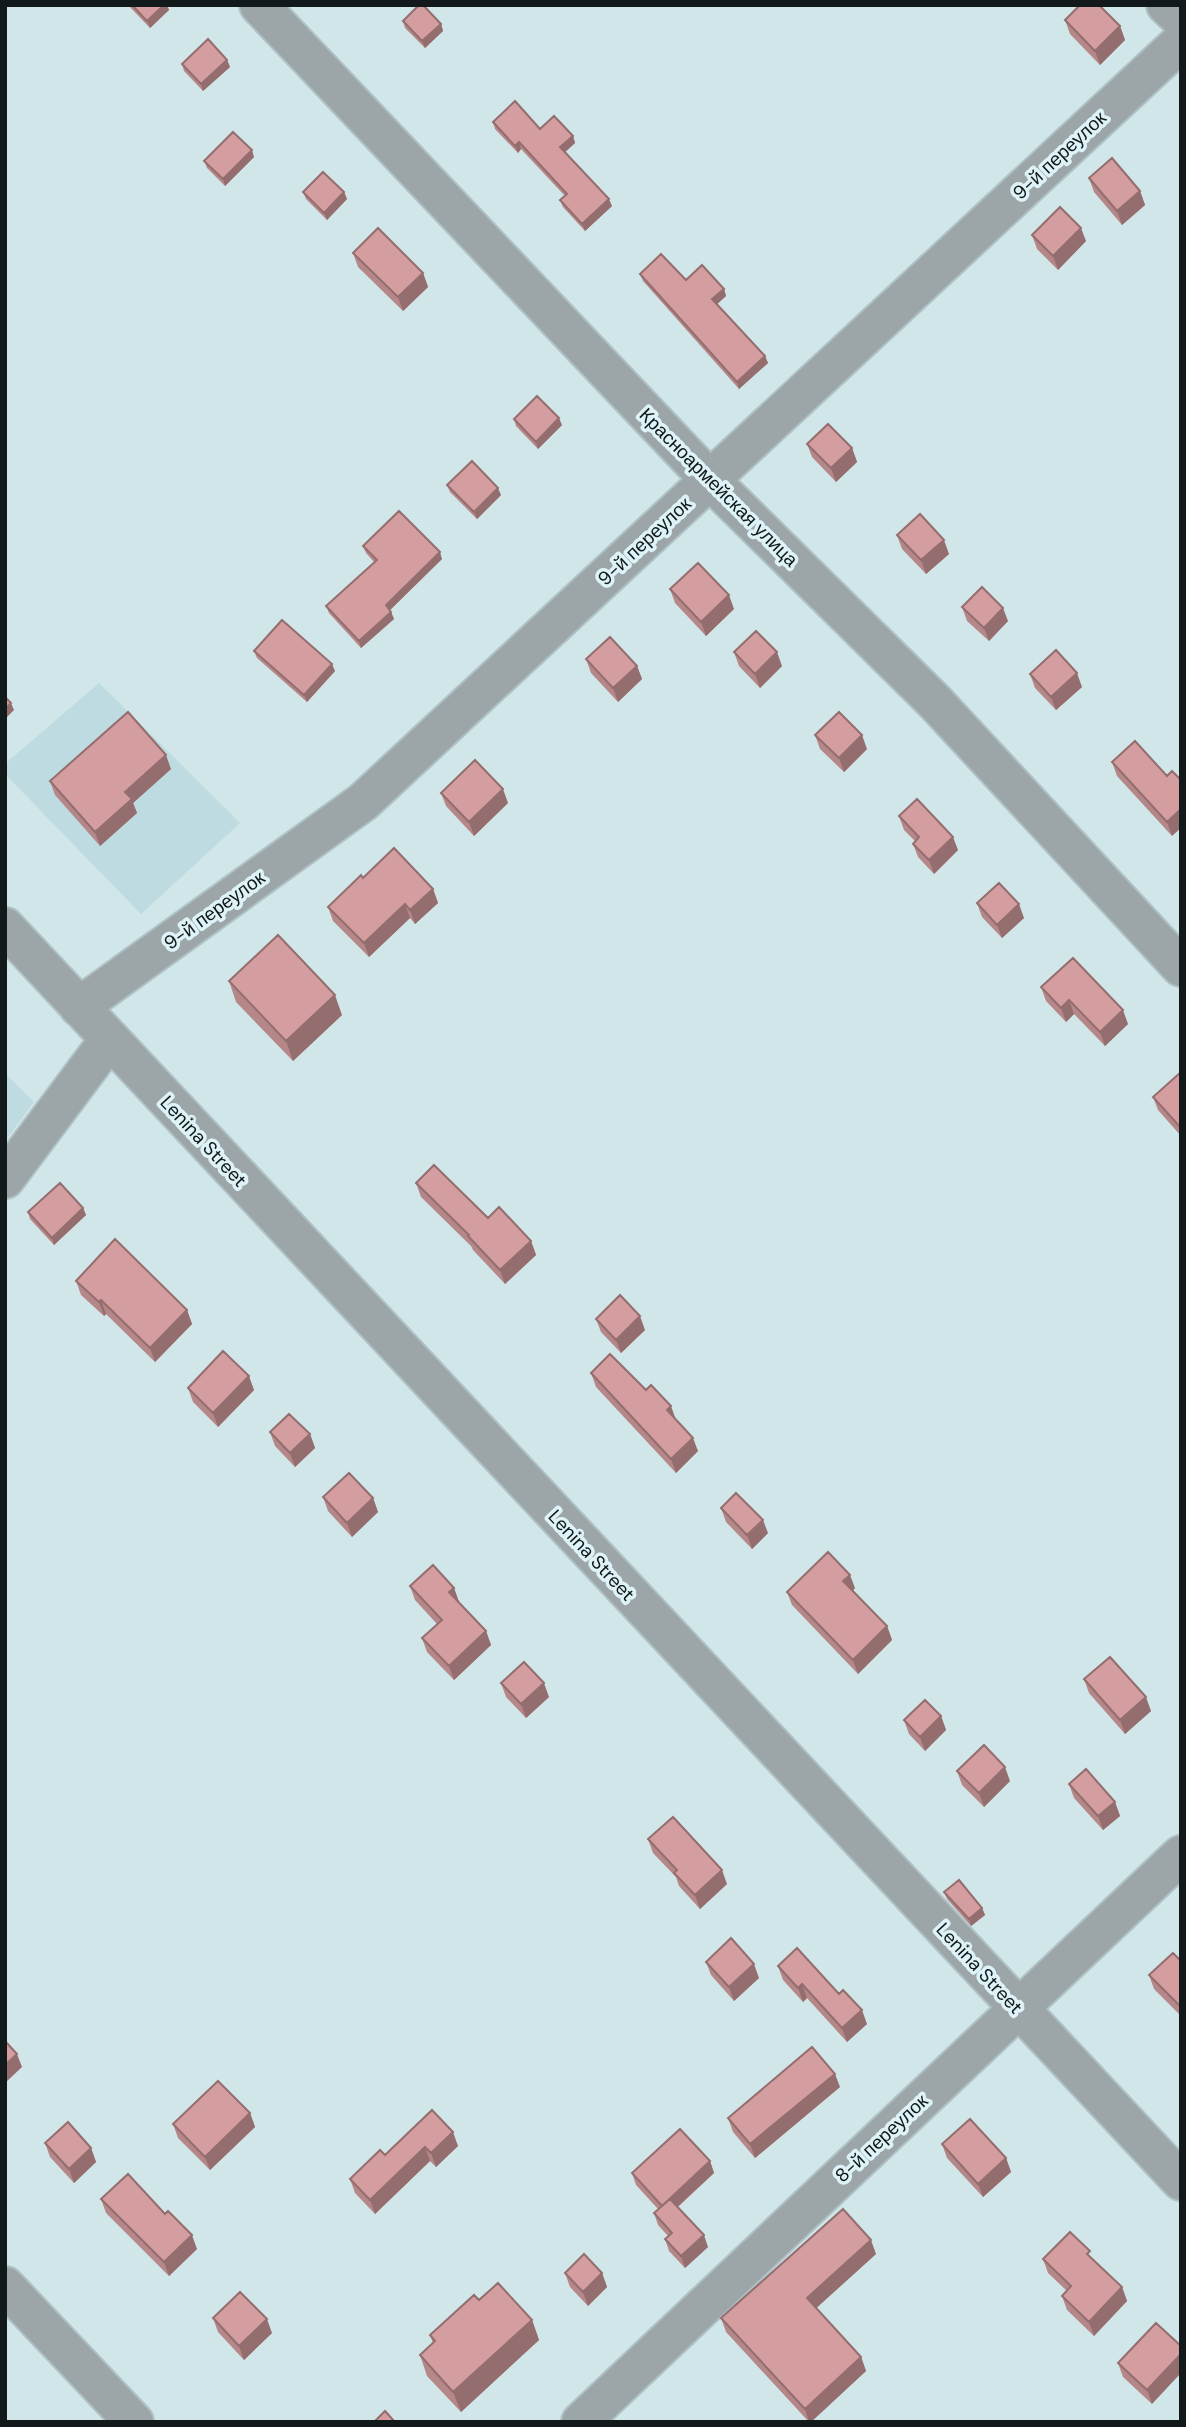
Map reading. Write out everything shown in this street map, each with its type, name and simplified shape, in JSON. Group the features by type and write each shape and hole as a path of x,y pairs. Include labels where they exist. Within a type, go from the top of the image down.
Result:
{"street":[{"name":"Красноармейская улица","path":"259,5 710,480 935,702 1181,967"},
{"path":"1167,5 1181,19"},
{"name":"9-й переулок","path":"79,1007 363,802 1181,42"},
{"name":"Lenina Street","path":"5,927 1181,2181"},
{"path":"5,1179 109,1040"},
{"name":"8-й переулок","path":"581,2422 1181,1855"},
{"path":"5,2286 134,2422"}],"shaded area":[{"path":"99,683 240,823 141,914 5,774 5,764"},
{"path":"5,1073 34,1102 5,1141"}],"building":[{"path":"132,5 164,5 147,21"},
{"path":"419,5 423,5 441,24 422,41 403,21"},
{"path":"1080,5 1099,5 1120,26 1095,51 1065,20"},
{"path":"208,39 227,60 201,84 182,64"},
{"path":"515,101 540,129 554,116 573,136 560,147 609,199 582,224 560,200 567,194 519,142 515,146 493,122"},
{"path":"233,132 252,150 223,179 204,161"},
{"path":"1112,158 1140,191 1117,211 1089,178"},
{"path":"323,172 344,192 324,213 303,192"},
{"path":"1060,207 1081,228 1053,256 1032,235"},
{"path":"378,228 423,273 398,297 353,253"},
{"path":"661,254 686,280 702,265 724,289 712,299 765,356 737,382 640,274"},
{"path":"537,396 559,418 536,442 514,419"},
{"path":"828,424 852,448 831,468 807,444"},
{"path":"472,461 498,488 474,512 447,485"},
{"path":"399,511 440,552 386,605 391,612 359,641 326,606 377,560 363,546"},
{"path":"920,514 944,540 921,560 897,535"},
{"path":"698,563 729,595 701,622 670,589"},
{"path":"982,587 1003,608 984,628 962,607"},
{"path":"282,620 332,664 304,695 254,651"},
{"path":"756,631 777,652 755,674 734,652"},
{"path":"610,637 637,666 613,688 586,659"},
{"path":"1056,650 1077,673 1051,697 1030,674"},
{"path":"5,697 11,703 5,709"},
{"path":"128,712 166,755 125,792 132,799 95,832 50,781"},
{"path":"839,712 862,735 839,758 815,735"},
{"path":"1135,741 1167,776 1172,771 1181,780 1181,809 1167,822 1112,762"},
{"path":"475,760 503,789 469,822 441,793"},
{"path":"917,799 953,837 929,860 913,844 919,837 899,816"},
{"path":"394,848 433,889 410,910 405,904 364,943 328,907"},
{"path":"999,883 1019,904 997,925 977,903"},
{"path":"278,935 335,995 286,1041 229,981"},
{"path":"1073,958 1123,1010 1100,1032 1069,1000 1061,1008 1041,987"},
{"path":"1181,1072 1181,1128 1153,1097"},
{"path":"434,1165 488,1218 499,1207 531,1241 500,1270 416,1183"},
{"path":"60,1183 83,1208 52,1238 28,1212"},
{"path":"115,1239 187,1310 150,1348 101,1300 99,1302 76,1281"},
{"path":"620,1295 640,1316 616,1340 596,1319"},
{"path":"223,1351 249,1376 213,1413 188,1388"},
{"path":"610,1354 646,1390 651,1385 671,1406 667,1410 693,1438 671,1459 591,1373"},
{"path":"289,1414 310,1434 290,1453 270,1432"},
{"path":"349,1473 373,1498 347,1523 323,1497"},
{"path":"736,1493 763,1520 747,1535 721,1508"},
{"path":"828,1552 850,1575 843,1581 887,1626 853,1660 787,1592"},
{"path":"433,1565 454,1588 449,1592 486,1631 449,1666 422,1638 442,1620 410,1586"},
{"path":"1110,1657 1146,1697 1120,1720 1084,1679"},
{"path":"524,1662 544,1683 521,1704 501,1683"},
{"path":"925,1700 941,1716 920,1737 904,1720"},
{"path":"984,1745 1005,1767 979,1793 957,1771"},
{"path":"1086,1769 1115,1802 1098,1816 1069,1784"},
{"path":"673,1817 722,1870 695,1895 674,1873 677,1870 648,1839"},
{"path":"959,1880 982,1908 969,1919 944,1892"},
{"path":"731,1938 754,1964 729,1987 706,1962"},
{"path":"797,1948 839,1994 843,1990 862,2010 842,2028 802,1984 798,1988 778,1966"},
{"path":"1173,1953 1181,1961 1181,2007 1149,1975"},
{"path":"5,2041 17,2054 5,2065"},
{"path":"812,2047 835,2074 750,2144 728,2118"},
{"path":"218,2081 250,2113 205,2157 173,2124"},
{"path":"432,2110 453,2132 431,2153 425,2147 370,2200 350,2179 380,2150 385,2155"},
{"path":"970,2119 1006,2158 978,2184 942,2144"},
{"path":"68,2122 91,2148 69,2169 45,2143"},
{"path":"680,2129 710,2161 662,2206 632,2173"},
{"path":"128,2174 165,2214 168,2211 192,2235 164,2262 101,2199"},
{"path":"670,2199 704,2235 681,2256 665,2239 672,2233 654,2213"},
{"path":"843,2209 871,2240 807,2298 861,2357 805,2409 721,2318"},
{"path":"1070,2232 1090,2251 1087,2254 1122,2287 1089,2322 1062,2296 1071,2286 1043,2259"},
{"path":"584,2254 602,2273 583,2292 565,2273"},
{"path":"498,2283 532,2320 453,2392 420,2355 435,2341 430,2335 474,2295 479,2300"},
{"path":"240,2292 267,2319 239,2346 213,2318"},
{"path":"1156,2323 1181,2346 1181,2354 1147,2390 1118,2363"},
{"path":"385,2411 395,2422 374,2422"}]}
